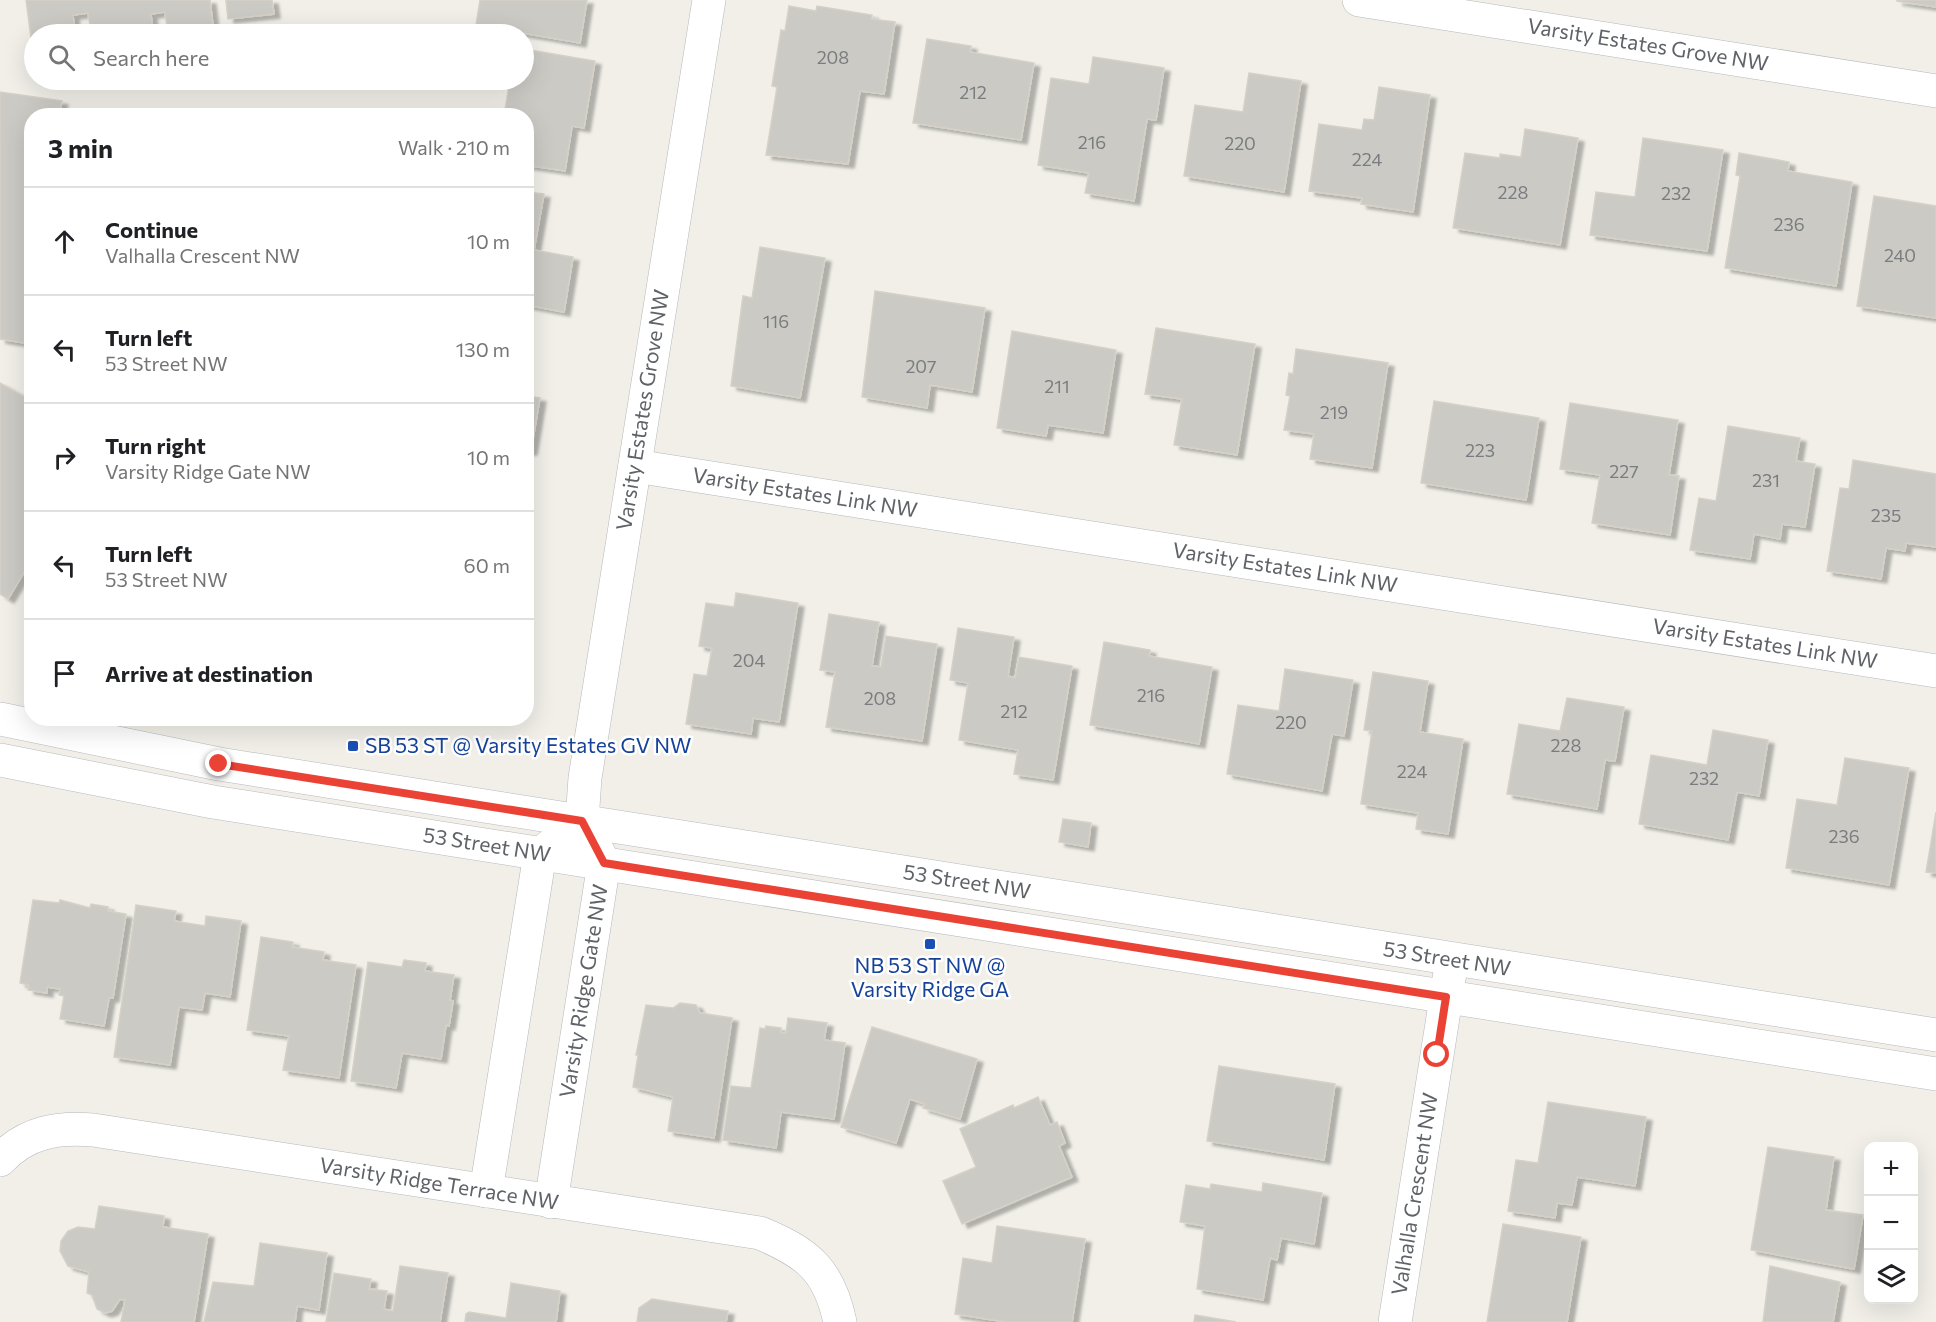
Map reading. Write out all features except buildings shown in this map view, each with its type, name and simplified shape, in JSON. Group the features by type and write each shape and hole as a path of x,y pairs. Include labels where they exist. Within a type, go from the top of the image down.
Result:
{"street":[{"name":"Varsity Estates Grove NW","path":"582,821 585,778 709,0"},
{"name":"Varsity Estates Grove NW","path":"1359,0 1936,91"},
{"name":"Varsity Estates Link NW","path":"635,466 1936,671"},
{"name":"53 Street NW","path":"0,719 24,724"},
{"name":"53 Street NW","path":"34,726 219,764 1936,1035"},
{"name":"53 Street NW","path":"0,760 213,802 1936,1074"},
{"path":"486,1191 540,854 582,821"},
{"name":"Varsity Ridge Gate NW","path":"550,1202 604,863 582,821"},
{"name":"Valhalla Crescent NW","path":"1395,1322 1452,960"},
{"name":"Varsity Ridge Terrace NW","path":"0,1160 9,1150 38,1134 63,1127 760,1233 792,1246 825,1276 834,1297 840,1322"}],"place":[{"name":"SB 53 ST @ Varsity Estates GV NW","path":"353,746"},
{"name":"NB 53 ST NW @ Varsity Ridge GA","path":"930,944"}],"route":[{"path":"219,764 582,821 604,863 646,871 1446,997 1437,1055"}]}
